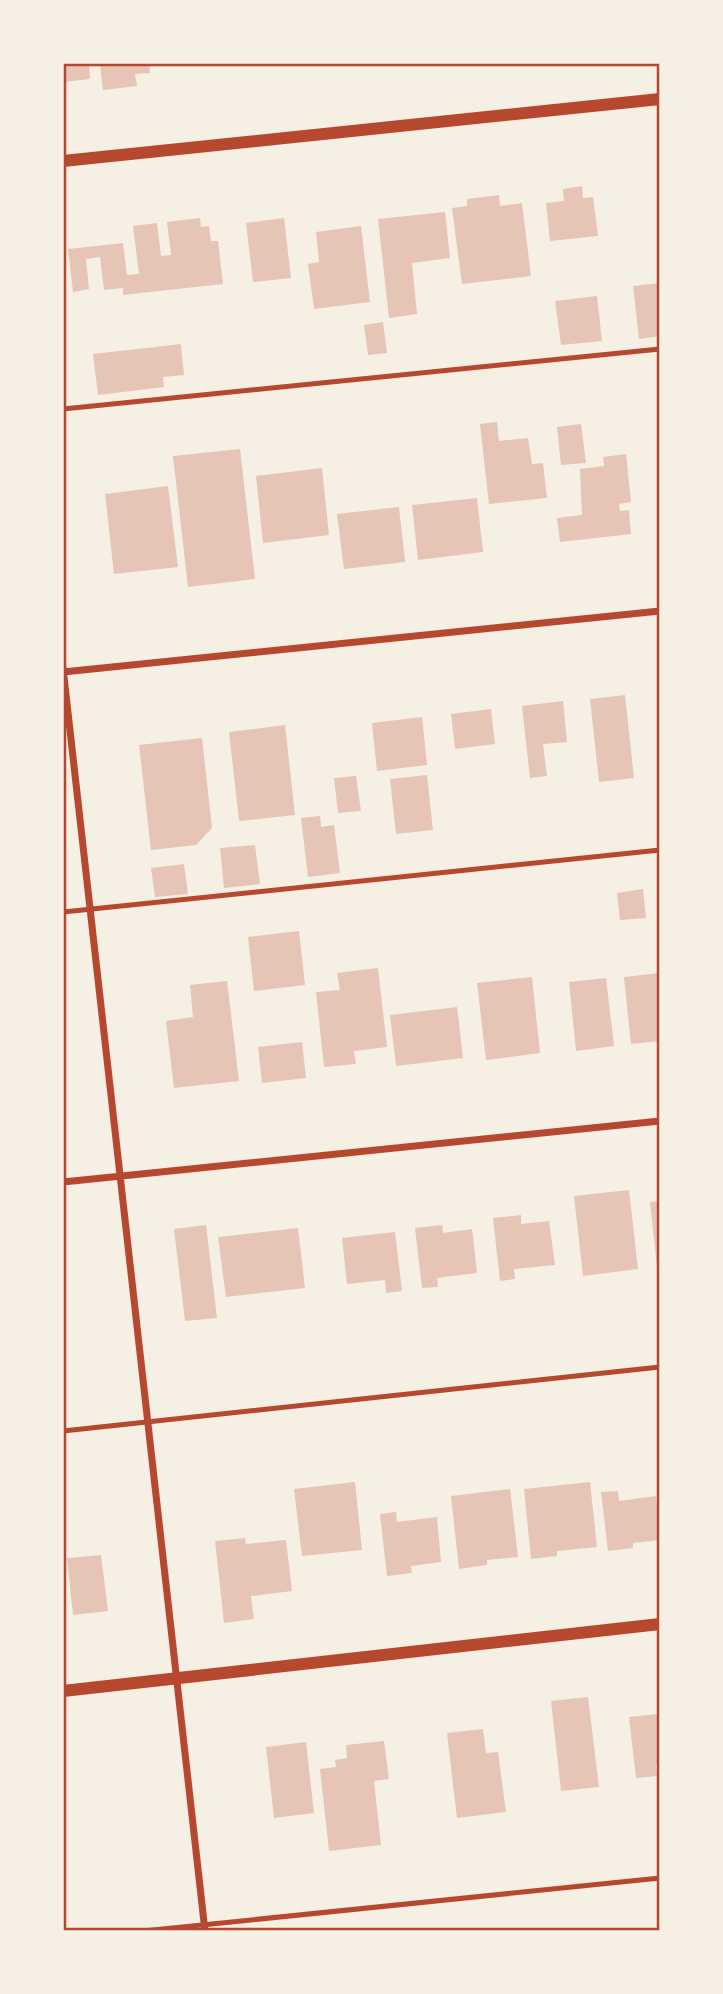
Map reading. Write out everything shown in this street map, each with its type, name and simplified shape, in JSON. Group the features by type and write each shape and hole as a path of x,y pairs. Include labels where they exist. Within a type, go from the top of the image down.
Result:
{"street":[{"path":"63,161 660,99"},
{"path":"204,1928 63,671 660,611"},
{"path":"63,1182 660,1121"},
{"path":"63,1691 660,1624"}],"lane":[{"path":"63,409 660,349"},
{"path":"63,912 660,850"},
{"path":"63,1431 660,1367"},
{"path":"143,1931 204,1928 660,1878"}],"building":[{"path":"63,63 89,63 90,79 63,82"},
{"path":"100,63 149,63 150,73 135,74 137,86 103,90"},
{"path":"582,186 583,198 593,197 598,236 550,241 546,203 564,201 563,189"},
{"path":"499,195 500,206 522,203 531,276 462,284 452,208 467,206 467,199"},
{"path":"445,212 450,258 412,263 417,314 389,318 378,219"},
{"path":"200,218 201,227 209,226 211,241 218,241 223,284 123,295 123,288 104,290 100,257 86,259 89,289 73,292 68,249 123,243 127,275 139,274 133,226 157,223 161,256 171,255 167,222"},
{"path":"284,218 291,278 253,282 246,223"},
{"path":"361,226 370,302 314,309 308,264 319,262 316,232"},
{"path":"660,283 660,336 639,339 633,286"},
{"path":"597,296 602,341 561,345 555,301"},
{"path":"383,322 387,353 368,355 364,325"},
{"path":"181,344 184,375 163,377 164,387 98,395 93,354"},
{"path":"497,422 499,441 528,438 532,464 543,463 547,498 489,504 480,424"},
{"path":"581,424 586,463 561,465 557,427"},
{"path":"240,449 255,579 188,587 173,456"},
{"path":"626,454 631,502 619,504 620,511 629,510 631,534 560,542 557,518 582,515 580,469 604,466 603,457"},
{"path":"322,468 329,535 263,543 256,476"},
{"path":"168,486 178,567 114,574 105,494"},
{"path":"477,498 483,552 418,560 412,505"},
{"path":"399,507 405,562 344,569 337,514"},
{"path":"625,695 634,778 599,782 590,699"},
{"path":"563,701 567,742 543,744 547,776 530,778 522,706"},
{"path":"491,709 495,744 455,749 451,714"},
{"path":"422,717 427,765 377,771 372,723"},
{"path":"285,725 295,815 239,821 229,732"},
{"path":"202,738 212,828 196,845 151,850 139,745"},
{"path":"427,775 433,830 396,834 390,779"},
{"path":"356,776 361,811 338,813 334,778"},
{"path":"320,816 321,827 334,825 340,873 308,877 301,818"},
{"path":"255,845 260,884 224,888 220,848"},
{"path":"184,864 188,894 155,897 151,868"},
{"path":"643,889 646,918 620,920 617,893"},
{"path":"299,931 305,985 254,991 248,937"},
{"path":"378,968 387,1047 354,1051 356,1064 324,1067 316,992 340,990 337,973"},
{"path":"660,973 660,1041 631,1044 624,977"},
{"path":"532,977 540,1053 486,1060 477,983"},
{"path":"606,978 614,1046 576,1051 569,982"},
{"path":"227,981 239,1081 174,1088 166,1021 193,1017 190,985"},
{"path":"457,1007 463,1058 396,1066 390,1015"},
{"path":"302,1042 306,1078 262,1083 258,1047"},
{"path":"629,1190 638,1269 583,1276 574,1196"},
{"path":"660,1201 660,1277 658,1277 650,1202"},
{"path":"521,1215 521,1224 549,1221 555,1265 514,1269 515,1279 500,1281 493,1218"},
{"path":"206,1225 217,1318 185,1321 174,1229"},
{"path":"442,1225 443,1233 472,1229 477,1273 437,1278 438,1287 422,1288 415,1228"},
{"path":"298,1228 305,1288 226,1297 218,1237"},
{"path":"395,1232 402,1291 386,1293 385,1280 347,1284 342,1238"},
{"path":"355,1482 362,1550 302,1556 294,1489"},
{"path":"590,1482 597,1547 557,1551 557,1556 531,1559 524,1489"},
{"path":"510,1489 518,1557 487,1560 487,1565 459,1569 451,1496"},
{"path":"618,1491 619,1501 656,1496 660,1540 633,1543 633,1548 608,1551 601,1492"},
{"path":"396,1512 397,1522 437,1517 441,1562 411,1566 412,1573 387,1576 380,1514"},
{"path":"245,1538 246,1544 286,1540 292,1591 251,1596 254,1619 224,1623 215,1541"},
{"path":"101,1555 108,1611 73,1615 67,1558"},
{"path":"588,1697 599,1787 561,1791 551,1701"},
{"path":"659,1714 660,1764 656,1765 657,1776 636,1778 629,1717"},
{"path":"483,1729 486,1753 498,1752 506,1812 457,1818 447,1733"},
{"path":"384,1741 389,1779 374,1781 381,1845 329,1851 320,1769 336,1767 335,1760 347,1758 346,1745"},
{"path":"306,1742 314,1813 274,1818 266,1747"}]}
